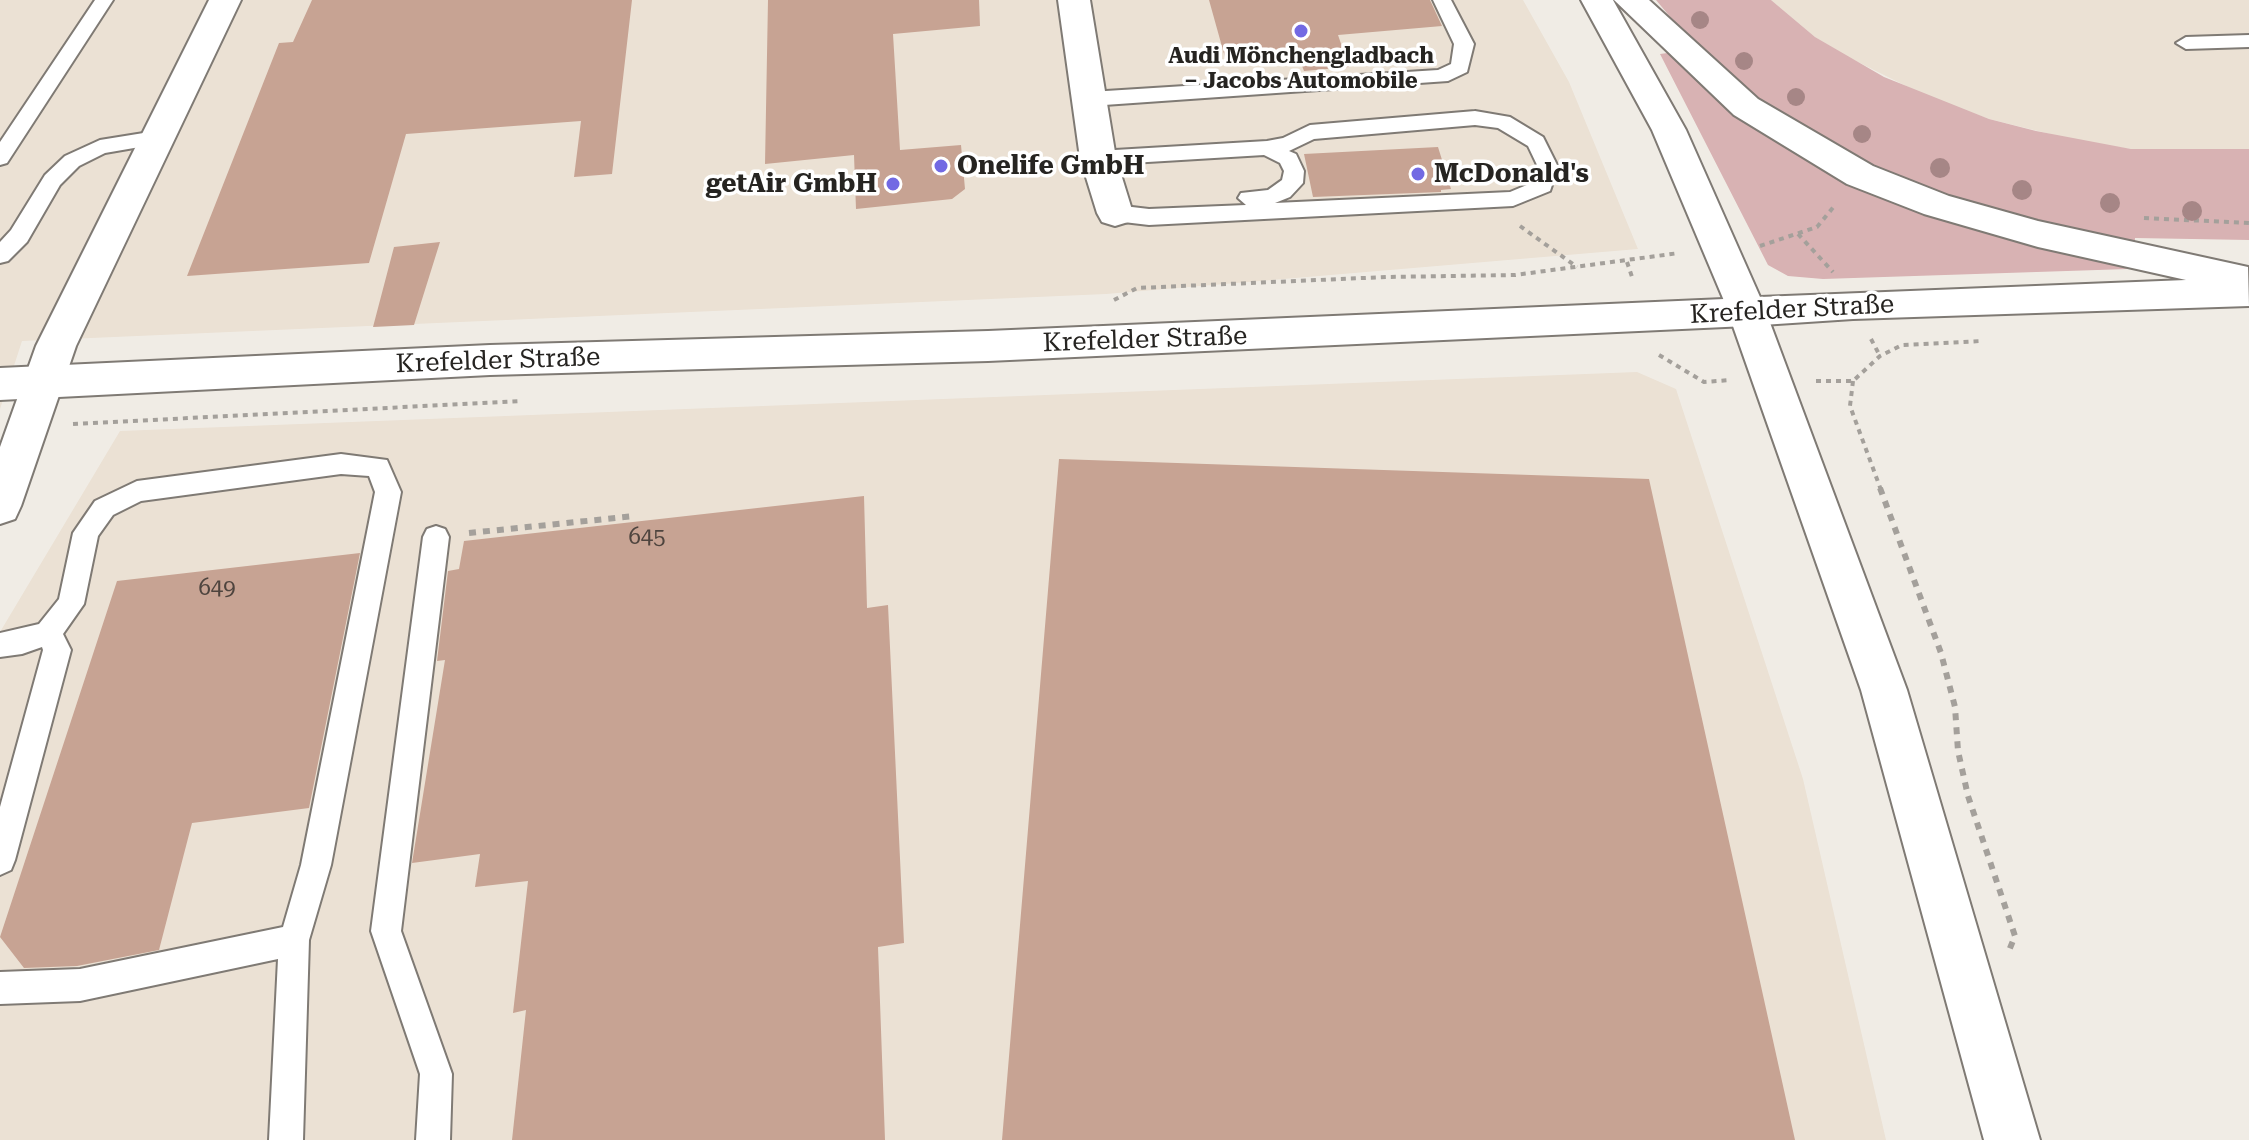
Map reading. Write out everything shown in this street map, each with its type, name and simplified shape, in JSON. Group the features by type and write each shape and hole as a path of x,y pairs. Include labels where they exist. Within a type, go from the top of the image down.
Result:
{"street":[{"path":"0,506 41,383 97,256 225,0"},
{"path":"1074,0 1098,158 1115,213"},
{"path":"1597,0 1669,130 1747,312 1884,690 2012,1140"},
{"path":"1630,0 1746,107 1860,175 1937,205 2038,234 2249,280"},
{"name":"Krefelder Straße","path":"0,384 490,360 988,346 1853,305 2249,292"}],"lane":[{"path":"0,158 104,0"},
{"path":"1090,99 1441,76 1460,68 1464,44 1442,0"},
{"path":"2186,43 2249,41"},
{"path":"1098,158 1267,148 1288,144 1310,132 1475,118 1503,122 1536,142 1548,167 1543,186 1513,199 1149,217 1115,213"},
{"path":"0,255 19,236 52,180 72,161 100,147 156,138"},
{"path":"1115,213 1146,205 1271,197 1283,192 1292,183 1294,171 1289,159 1267,148"},
{"path":"0,645 22,642 48,632 71,604 86,533 104,508 137,491 341,464 378,467 388,492 316,865 294,940 286,1140"},
{"path":"433,1140 436,1074 386,931 436,537"},
{"path":"0,860 57,650 48,632"},
{"path":"0,988 80,985 294,940"}],"path":[{"path":"1752,249 1817,227 1843,195"},
{"path":"1486,200 1578,268"},
{"path":"1798,234 1839,278"},
{"path":"1833,382 1853,381 1880,356 1902,345 1997,341"},
{"path":"1853,381 1850,406 1941,653 1955,707 1958,751 1968,796 2015,936 1979,1028"},
{"path":"436,537 635,516"}],"shaded area":[{"path":"0,0 1523,0 1569,82 1638,249 1106,294 22,341 0,409"},
{"path":"1656,0 1771,0 1815,37 1884,77 1989,119 2036,131 2131,149 2249,149 2249,240 2135,238 2135,265 2128,269 1823,279 1788,276 1768,265 1660,54 1697,49"},
{"path":"1771,0 2249,0 2249,149 2131,149 2083,142 1989,119 1926,96 1850,58 1815,37"},
{"path":"1637,372 1676,389 1803,779 1886,1140 0,1140 0,632 120,431"}],"building":[{"path":"312,0 632,0 612,174 574,177 581,121 406,134 369,263 187,276 279,43 293,42"},
{"path":"768,0 979,0 980,26 893,34 900,150 961,145 965,189 952,199 856,209 854,155 765,164"},
{"name":"Audi Mönchengladbach – Jacobs Automobile","path":"1209,0 1430,0 1442,26 1338,35 1349,67 1304,71 1298,55 1226,61"},
{"name":"McDonald's","path":"1438,147 1451,189 1441,192 1313,197 1304,154"},
{"path":"440,242 414,325 373,327 394,247"},
{"path":"1059,459 1649,479 1795,1140 1002,1140"},
{"path":"864,496 867,608 888,605 904,943 878,947 885,1140 512,1140 526,1010 513,1013 528,881 475,887 480,854 412,863 445,660 437,661 448,571 459,569 464,541"},
{"path":"360,553 309,808 192,823 159,950 77,966 24,968 0,937 117,581"}],"place":[{"name":"Audi Mönchengladbach – Jacobs Automobile","path":"1301,31"},
{"name":"Onelife GmbH","path":"941,166"},
{"name":"McDonald's","path":"1418,174"},
{"name":"getAir GmbH","path":"893,184"}]}
